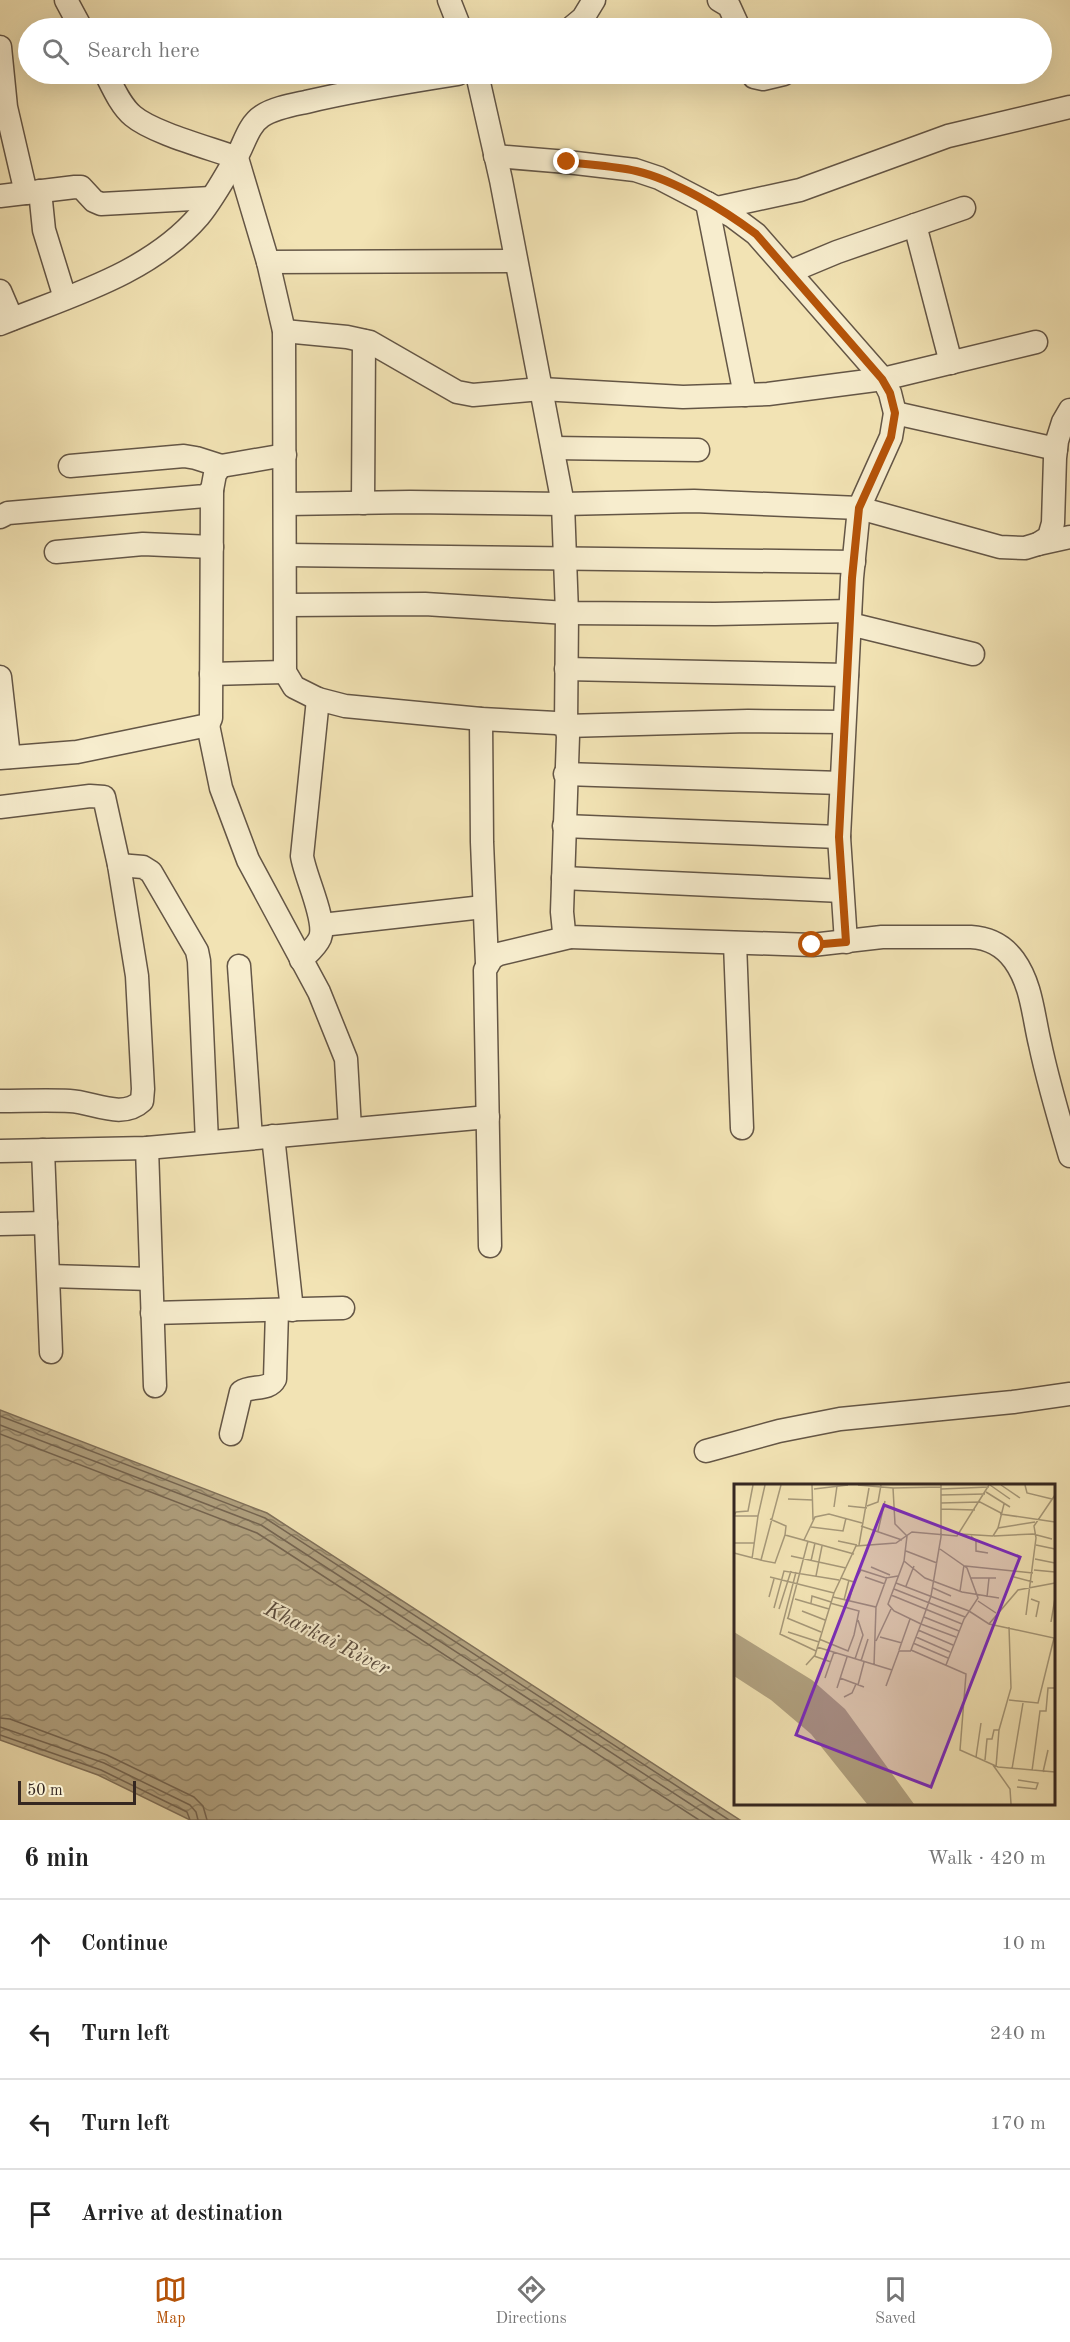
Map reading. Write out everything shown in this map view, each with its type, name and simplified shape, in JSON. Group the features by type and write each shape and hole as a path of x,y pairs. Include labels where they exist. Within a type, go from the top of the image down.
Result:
{"street":[{"path":"66,0 76,18"},
{"path":"449,0 456,18"},
{"path":"584,18 594,0"},
{"path":"719,0 729,6 734,18"},
{"path":"0,47 4,117 33,192 64,298"},
{"path":"112,84 124,106 149,126 237,158"},
{"path":"0,291 6,321 92,288 138,265 180,236 200,214 237,158 250,128 261,116 330,96 400,84"},
{"path":"479,84 563,504 568,736 563,878 564,932 570,937"},
{"path":"712,206 800,190 948,136 1070,107"},
{"path":"495,156 635,171 659,178 732,216 756,234 882,379 890,393 895,413 891,437 859,508 854,562 839,837 846,942"},
{"path":"237,158 268,262 284,331 285,672 294,687 318,699 345,706 482,719 556,723 566,726 844,722"},
{"path":"0,196 81,188 94,201 101,204 211,198"},
{"path":"712,206 745,395"},
{"path":"789,272 837,252 964,208"},
{"path":"915,225 951,363"},
{"path":"268,262 516,261"},
{"path":"284,331 347,337 363,341 382,348 464,394 541,388 683,397 768,394 882,379 1036,342"},
{"path":"363,341 363,503"},
{"path":"1038,544 1049,537 1053,523 1056,449 1063,422 1070,410"},
{"path":"895,413 1056,449"},
{"path":"553,448 698,450"},
{"path":"70,466 184,456 221,466 285,455"},
{"path":"221,466 214,474 212,490 211,718 207,725 221,788 248,860 319,992 346,1059 350,1129"},
{"path":"0,517 8,513 205,496 212,490"},
{"path":"286,504 563,504 694,501 859,508 1000,547 1025,548 1070,537"},
{"path":"56,552 143,544 212,547"},
{"path":"286,555 854,562"},
{"path":"286,605 425,604 567,613 850,618 973,654"},
{"path":"566,669 847,675"},
{"path":"211,674 285,672"},
{"path":"0,677 5,757 78,752 207,725"},
{"path":"301,960 316,945 321,936 322,925 304,872 302,856 318,699"},
{"path":"482,719 483,907 487,963 485,970 490,1246"},
{"path":"565,774 841,783"},
{"path":"0,807 90,796 104,797 108,804 136,975 142,1101 136,1106 104,1110 72,1101 0,1101"},
{"path":"564,826 839,837"},
{"path":"119,865 143,867 151,872 197,951 203,1002 207,1142"},
{"path":"563,878 842,891"},
{"path":"322,925 483,907"},
{"path":"487,963 492,958 506,952 570,937 812,945 882,937 982,938 1006,950 1015,962 1030,992 1042,1054 1070,1156"},
{"path":"735,943 742,1128"},
{"path":"231,1434 240,1392 247,1388 268,1386 276,1379 284,1310 239,966"},
{"path":"0,1151 147,1148 488,1117"},
{"path":"147,1148 155,1386"},
{"path":"43,1150 51,1352"},
{"path":"0,1224 46,1223"},
{"path":"49,1276 151,1279"},
{"path":"152,1313 343,1308"},
{"path":"706,1451 780,1431 840,1419 1070,1394"}],"water":[{"name":"Kharkai River","path":"0,1410 267,1513 740,1820 190,1820 98,1775 0,1740"}],"route":[{"path":"567,162 635,171 659,178 732,216 756,234 882,379 890,393 895,413 891,437 859,508 852,578 839,837 846,942 812,945"}]}
